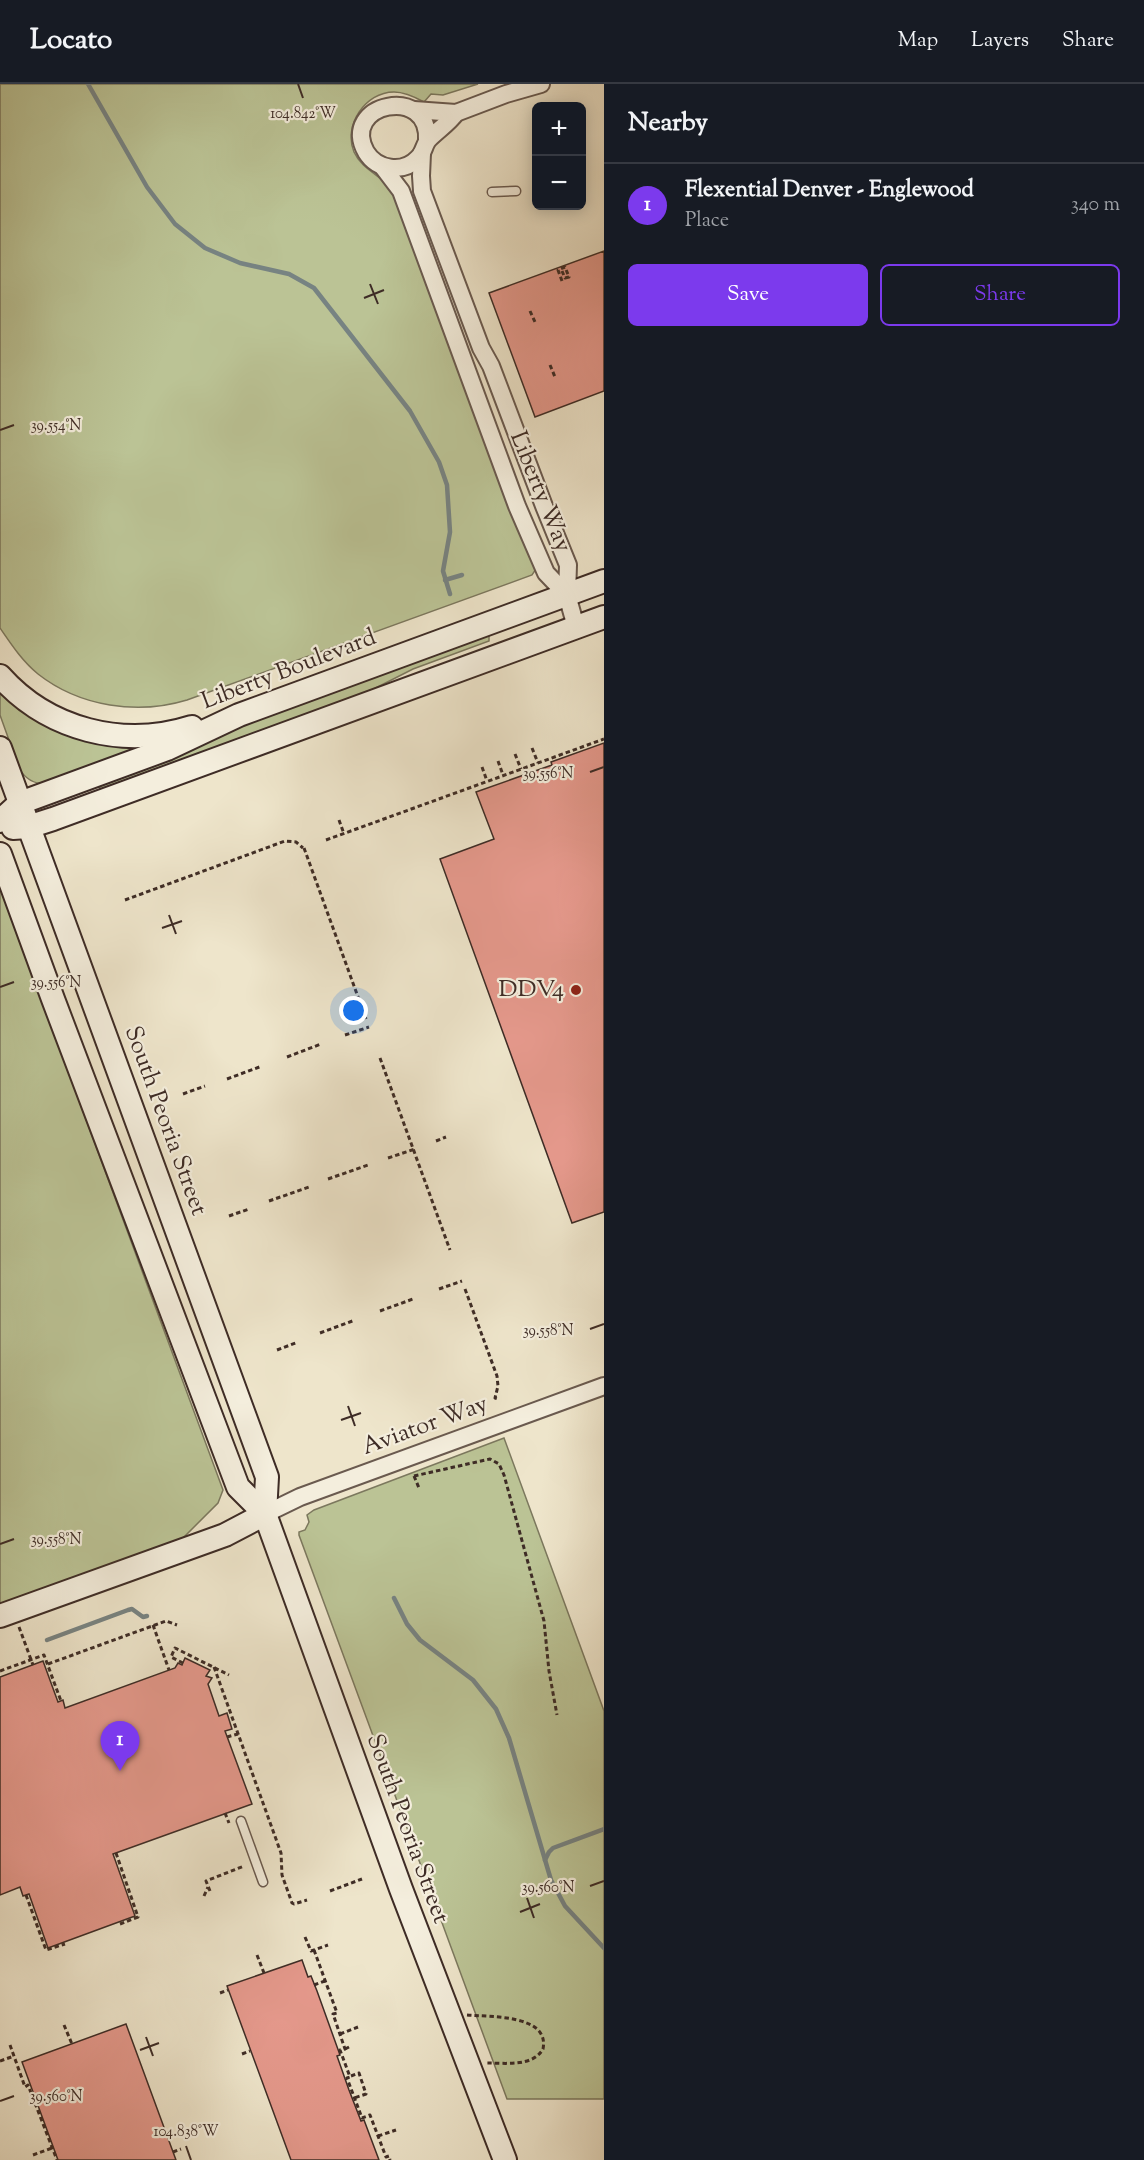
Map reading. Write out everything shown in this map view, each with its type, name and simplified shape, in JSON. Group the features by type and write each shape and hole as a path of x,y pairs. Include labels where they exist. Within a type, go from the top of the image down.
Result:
{"main road":[{"name":"Liberty Boulevard","path":"0,821 20,803 167,749 239,715 604,581"},
{"path":"0,829 28,827 604,616"},
{"path":"0,676 24,699 44,712 81,729 109,735 131,737 161,734 187,729 223,716 239,715"},
{"name":"South Peoria Street","path":"0,748 267,1477 265,1514 342,1729 505,2160"},
{"name":"South Peoria Street","path":"0,854 238,1487 265,1514"},
{"path":"10,1622 225,1535 265,1514"}],"street":[{"path":"414,110 456,113 506,94 541,84"},
{"path":"424,147 425,124 414,110 403,104 391,103 374,110 366,120 362,131 363,144 372,159 382,166 395,168 408,165 456,113"},
{"name":"Liberty Way","path":"424,147 422,191 481,348 491,366 568,565 567,595"},
{"name":"Liberty Way","path":"382,166 397,183 404,197 509,484 546,573 567,595"},
{"path":"567,595 576,627"},
{"name":"Aviator Way","path":"265,1514 300,1497 604,1386"}],"lane":[{"path":"492,192 516,191"},
{"path":"241,1821 263,1882"}],"path":[{"path":"562,271 565,278 569,277 565,267 558,270 562,281"},
{"path":"530,311 535,322"},
{"path":"550,365 555,377"},
{"path":"326,840 603,739 604,744"},
{"path":"532,748 538,763"},
{"path":"565,753 567,759"},
{"path":"515,754 521,769"},
{"path":"553,758 555,764"},
{"path":"498,761 504,776"},
{"path":"482,767 487,781"},
{"path":"477,785 479,791"},
{"path":"339,819 344,834"},
{"path":"125,900 285,841 293,841 304,848 366,1019"},
{"path":"345,1035 369,1027"},
{"path":"287,1057 321,1044"},
{"path":"380,1058 450,1250"},
{"path":"227,1079 262,1066"},
{"path":"183,1094 205,1086"},
{"path":"436,1141 446,1137"},
{"path":"388,1158 414,1149"},
{"path":"328,1179 368,1165"},
{"path":"269,1201 309,1187"},
{"path":"229,1216 249,1209"},
{"path":"439,1289 462,1281"},
{"path":"465,1289 497,1376 498,1386 495,1398 498,1399"},
{"path":"380,1311 413,1299"},
{"path":"320,1333 355,1320"},
{"path":"277,1350 298,1342"},
{"path":"414,1476 490,1459 499,1464 539,1602 546,1638 550,1683 557,1715"},
{"path":"48,1664 166,1621 177,1625"},
{"path":"10,1622 33,1665"},
{"path":"153,1626 169,1670"},
{"path":"183,1663 171,1657 175,1648 199,1663 230,1675"},
{"path":"0,1671 44,1655 61,1701"},
{"path":"214,1667 281,1853 282,1875 292,1902 294,1904 307,1900"},
{"path":"227,1737 238,1734"},
{"path":"116,1853 138,1917 120,1924"},
{"path":"204,1896 209,1889 206,1881 245,1867"},
{"path":"330,1891 362,1879"},
{"path":"26,1895 46,1950 65,1944"},
{"path":"305,1937 311,1951 328,1945"},
{"path":"314,1950 337,2013 333,2014 345,2049"},
{"path":"257,1954 264,1973"},
{"path":"314,1985 325,1981"},
{"path":"220,1993 228,1990"},
{"path":"448,2013 525,2021 535,2027 544,2041 542,2052 532,2060 468,2064"},
{"path":"64,2025 72,2044"},
{"path":"340,2034 358,2027"},
{"path":"10,2045 57,2160"},
{"path":"350,2077 340,2050 351,2046"},
{"path":"242,2054 250,2051"},
{"path":"0,2061 14,2056"},
{"path":"354,2098 366,2094 359,2073 347,2078 354,2098 362,2118 370,2115 386,2157 389,2156 390,2160"},
{"path":"378,2136 396,2130"},
{"path":"33,2155 52,2148"},
{"path":"173,2152 181,2149"}],"green space":[{"path":"0,84 478,84 443,95 431,94 424,102 398,92 374,98 359,112 354,122 351,142 362,164 393,191 536,569 532,575 168,705 129,707 91,701 54,685 32,669 0,628"},
{"path":"487,634 489,641 413,669 356,698 102,790 99,787 100,784 240,725"},
{"path":"0,686 144,747 46,784 33,782 19,768 0,715"},
{"path":"0,881 223,1490 218,1503 180,1541 0,1605"},
{"path":"504,1438 604,1711 604,2099 507,2099 299,1535 299,1532 305,1530 309,1522 307,1515 314,1510"}],"building":[{"path":"604,251 604,391 535,417 489,293"},
{"path":"604,743 604,1212 572,1223 440,859 494,839 476,792 552,765 551,762"},
{"path":"185,1658 210,1670 206,1676 212,1678 208,1684 219,1716 227,1713 232,1729 225,1731 252,1804 113,1854 135,1916 48,1948 29,1894 23,1896 20,1887 0,1895 0,1677 43,1661 58,1702 63,1700 65,1708 175,1668 178,1663 182,1665"},
{"path":"302,1960 308,1977 311,1976 317,1991 340,2055 337,2056 349,2090 361,2121 364,2120 379,2160 291,2160 227,1986"},
{"path":"126,2024 176,2160 58,2160 22,2062"}],"waterway":[{"path":"88,84 147,187 175,224 205,248 240,263 289,274 314,288 410,411 439,462 447,485 450,532 443,571 450,594"},
{"path":"445,580 462,575"},
{"path":"394,1598 407,1624 420,1640 473,1680 496,1709 509,1738 551,1880 565,1906 604,1948"},
{"path":"47,1640 132,1609 143,1617 147,1616"},
{"path":"545,1860 553,1848 604,1829"}],"place":[{"name":"DDV4","path":"576,990"},
{"name":"Flexential Denver - Englewood","path":"120,1771"}]}
